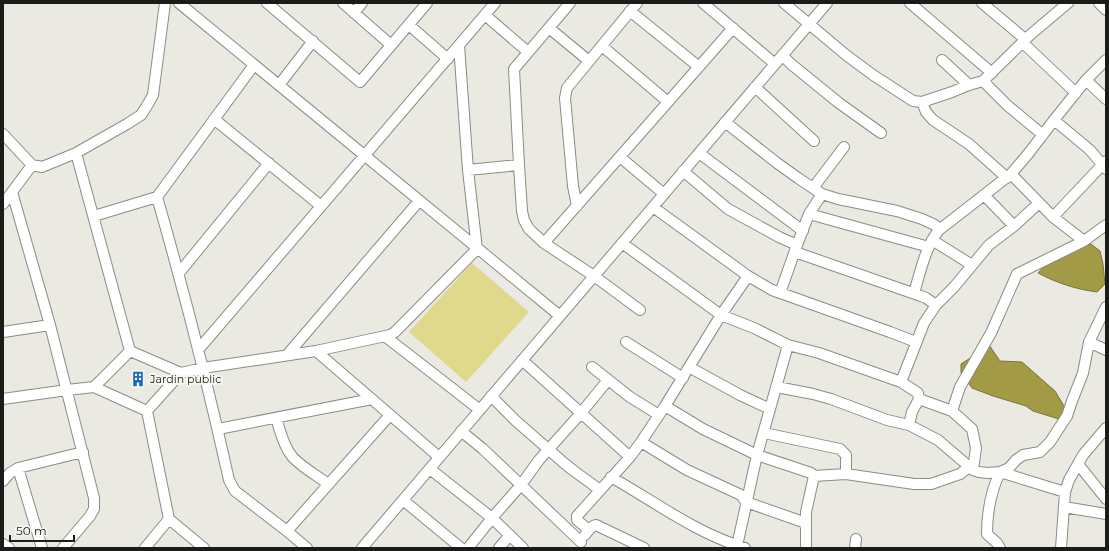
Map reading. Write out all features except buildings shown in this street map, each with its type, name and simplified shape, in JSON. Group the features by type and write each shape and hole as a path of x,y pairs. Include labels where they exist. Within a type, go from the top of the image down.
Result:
{"street":[{"path":"3,134 32,165 42,167 76,153 127,124 141,114 152,95 165,3"},
{"path":"179,3 560,316"},
{"path":"343,3 392,45"},
{"path":"354,13 362,3"},
{"path":"272,4 313,42 360,82 427,3"},
{"path":"198,350 495,3"},
{"path":"570,3 514,69 522,211 524,220 529,229 544,243 594,276 640,310"},
{"path":"703,3 775,64"},
{"path":"784,3 846,55 873,75 913,101 922,102 952,92 969,84 983,81 1024,41 1068,3"},
{"path":"362,548 827,3"},
{"path":"910,3 992,73"},
{"path":"982,3 1024,41 1076,93"},
{"path":"577,206 573,186 566,98 567,88 634,7 699,67"},
{"path":"485,15 528,52"},
{"path":"408,25 448,59"},
{"path":"549,28 589,61"},
{"path":"544,243 732,28"},
{"path":"278,85 313,42"},
{"path":"459,45 468,170 477,249"},
{"path":"602,46 668,102"},
{"path":"782,55 840,103 882,133"},
{"path":"942,60 969,84"},
{"path":"914,293 931,244 939,230 1009,176 1086,80 1105,62"},
{"path":"94,216 157,197 254,65"},
{"path":"1086,80 1106,99"},
{"path":"983,81 1007,105 1043,135"},
{"path":"755,87 814,141"},
{"path":"922,102 926,112 933,120 969,144 1009,176 1053,217 1084,241"},
{"path":"214,119 321,206"},
{"path":"1053,217 1105,165 1090,150 1054,120"},
{"path":"725,122 777,163 822,194 838,199 897,211 922,219 935,225 939,230"},
{"path":"812,188 844,147"},
{"path":"76,153 130,351"},
{"path":"699,153 803,231"},
{"path":"620,157 664,194"},
{"path":"179,273 268,163"},
{"path":"3,204 32,165"},
{"path":"468,170 519,165"},
{"path":"683,171 728,209 779,237 796,249 914,293 926,298 936,305"},
{"path":"12,192 50,325 94,498 94,510 63,548"},
{"path":"780,293 809,214 822,194"},
{"path":"984,195 1014,226"},
{"path":"157,197 179,273 203,368 218,429 228,480 235,491 307,548"},
{"path":"287,355 419,201"},
{"path":"902,382 916,342 927,318 936,305 954,287 989,245 1014,226 1039,203"},
{"path":"653,207 748,276 780,293 916,342"},
{"path":"809,214 931,244 972,265"},
{"path":"952,411 960,387 991,333 1017,274 1084,241 1106,225"},
{"path":"622,243 722,315 754,328 788,345 819,353 902,382 918,393 919,399 912,412 909,425"},
{"path":"130,351 181,372 316,351 386,336 395,332 477,249"},
{"path":"589,530 577,520 577,517 630,457 641,442 748,276"},
{"path":"776,387 831,399 887,420 909,425 938,440 971,469 988,473 1000,472 1009,468 1023,455 1040,452 1050,442 1067,416 1083,373 1089,342 1106,307"},
{"path":"3,332 50,325"},
{"path":"386,336 480,410"},
{"path":"626,342 683,378"},
{"path":"1089,342 1106,350"},
{"path":"611,477 696,527 742,547 746,502 757,455 788,345"},
{"path":"94,387 130,351"},
{"path":"316,351 439,457"},
{"path":"522,360 630,457"},
{"path":"689,367 740,395 770,409"},
{"path":"592,368 630,397 659,415"},
{"path":"147,411 181,372"},
{"path":"468,548 521,485 533,468 581,414 608,380"},
{"path":"3,399 94,387 147,411"},
{"path":"491,396 516,421 574,471 600,490"},
{"path":"218,429 372,399"},
{"path":"919,399 952,411 972,429 976,448 971,469"},
{"path":"665,406 703,429 757,455 813,474 814,476 846,474 914,484 931,484 971,469"},
{"path":"147,411 169,519 204,548"},
{"path":"287,531 390,415"},
{"path":"276,418 291,456 328,484"},
{"path":"1061,548 1065,492 1069,480 1083,455 1106,428"},
{"path":"461,432 483,449 521,485 579,545 594,525 644,548"},
{"path":"764,433 840,449 846,455 846,474"},
{"path":"641,442 687,470 741,495 746,502 806,523"},
{"path":"3,481 18,468 83,452"},
{"path":"1078,464 1106,498"},
{"path":"18,468 42,548"},
{"path":"430,469 492,518 523,548"},
{"path":"1000,472 1065,492"},
{"path":"1000,472 994,484 987,520 987,534 1000,548"},
{"path":"806,548 806,512 814,476"},
{"path":"403,500 461,548"},
{"path":"1064,507 1106,514"},
{"path":"145,548 169,519"},
{"path":"499,548 510,536"},
{"path":"3,544 10,548"}],"shaded area":[{"path":"1091,244 1100,251 1103,264 1105,284 1097,292 1066,285 1038,273 1048,262 1071,250"},
{"path":"472,263 529,312 466,382 409,332"},
{"path":"987,342 1000,361 1022,362 1055,391 1067,411 1062,420 1033,411 1026,406 972,388 961,373 961,364 975,355"}],"place":[{"name":"Jardin public","path":"138,379"}]}
